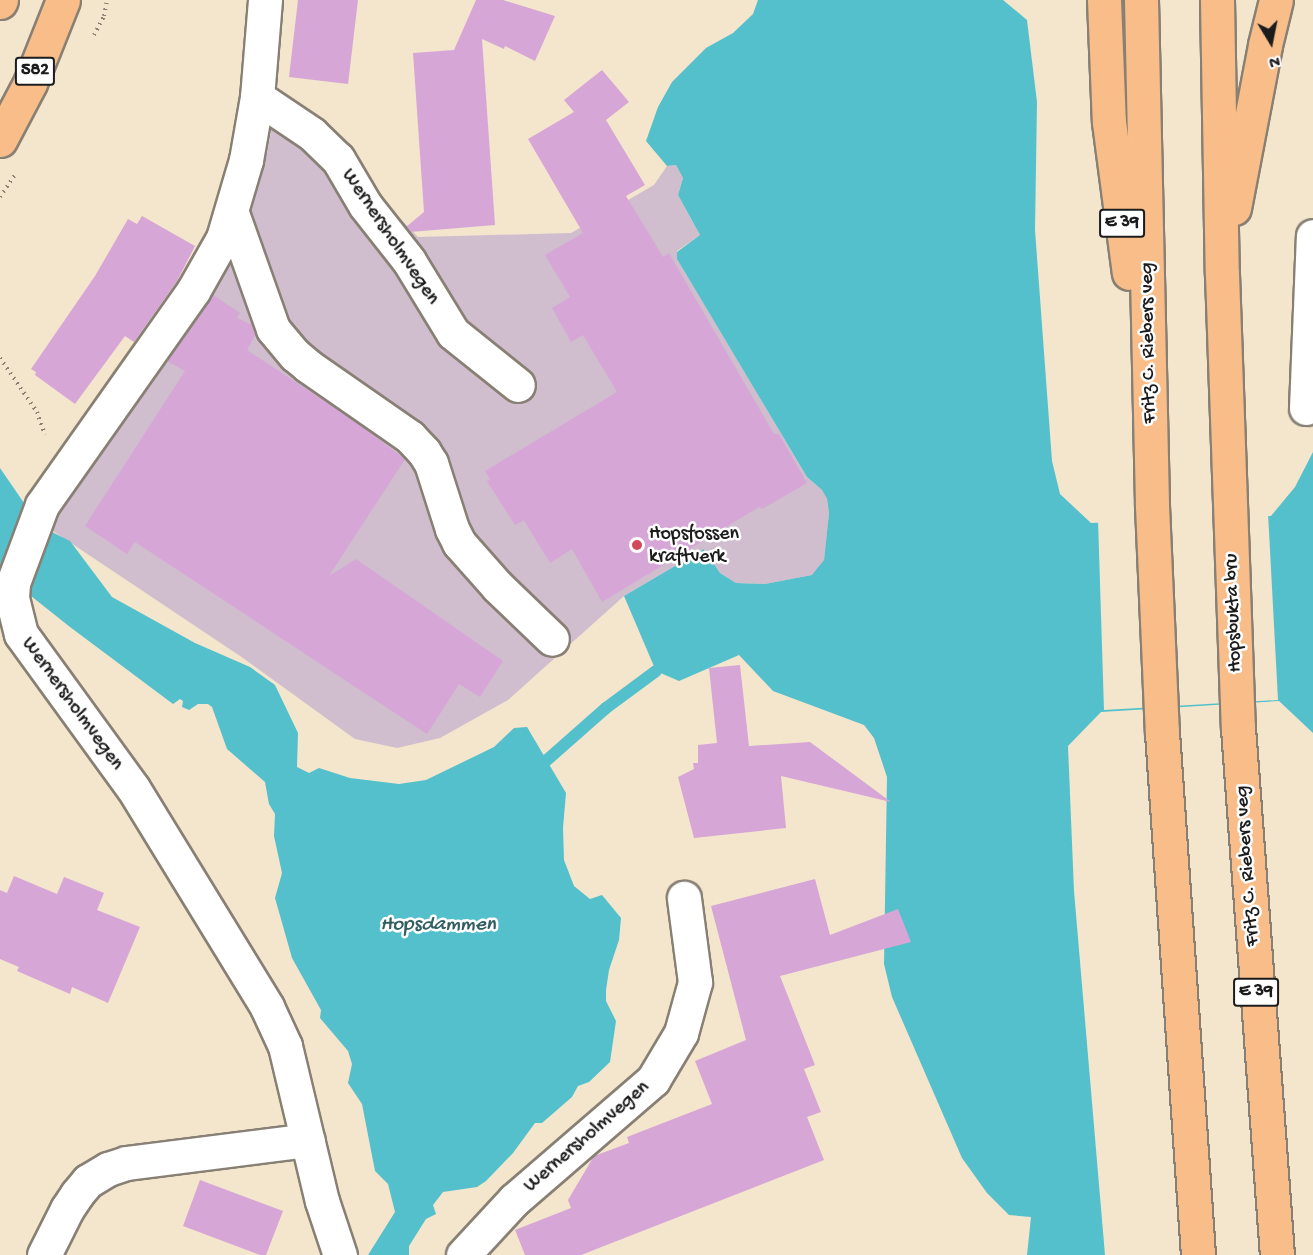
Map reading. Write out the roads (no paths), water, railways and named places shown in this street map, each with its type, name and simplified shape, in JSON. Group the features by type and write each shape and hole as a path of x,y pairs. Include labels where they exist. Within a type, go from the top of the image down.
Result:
{"main road":[{"name":"582","path":"0,140 30,83 63,0"},
{"name":"E 39","path":"1104,0 1109,122 1151,446"},
{"name":"Fritz C. Riebers veg","path":"1141,0 1152,506 1162,732 1198,1255"},
{"name":"E 39","path":"1217,0 1222,274"},
{"name":"E 39","path":"1222,274 1264,45 1276,0"},
{"name":"Hopsbukta bru","path":"1222,274 1238,728"},
{"name":"Fritz C. Riebers veg","path":"1238,728 1277,1255"}],"street":[{"name":"Wernersholmvegen","path":"264,0 256,97 246,160 232,213 216,255 42,505 13,583 14,615 21,634 132,788 267,1007 285,1046 330,1231 340,1255"},
{"name":"Wernersholmvegen","path":"256,97 312,134 338,159 364,205 409,261 453,333 518,385"},
{"path":"232,213 273,328 302,361 418,446 431,463 452,529 459,543 497,586 552,639"},
{"path":"1306,408 1313,236"},
{"name":"Wernersholmvegen","path":"463,1255 514,1200 653,1080 681,1033 695,982 684,898"},
{"path":"44,1255 77,1194 88,1181 108,1169 126,1163 308,1140"}],"water":[{"path":"758,0 1003,0 1027,20 1037,102 1035,230 1052,461 1060,494 1091,523 1271,516 1295,487 1313,452 1313,733 1279,701 1101,712 1068,746 1074,891 1105,1255 1027,1255 1031,1217 1009,1215 987,1193 962,1158 892,997 884,964 887,777 874,738 864,725 773,691 739,655 679,681 656,671 624,596 704,549 720,573 736,583 765,584 812,575 824,560 829,513 827,499 822,490 807,477 677,259 677,252 700,235 678,195 683,178 676,165 667,166 646,141 658,107 672,82 706,48 733,33 753,14"},
{"name":"Hopsdammen","path":"0,468 24,503 50,531 70,541 112,597 195,643 250,667 275,685 298,733 297,767 309,773 319,768 350,778 399,784 426,780 494,747 514,728 527,727 566,793 563,828 564,860 574,886 590,899 602,895 621,918 619,940 609,970 606,990 606,1001 616,1021 610,1062 589,1082 578,1086 572,1097 542,1123 535,1123 513,1153 486,1181 477,1187 443,1192 433,1205 436,1214 426,1219 409,1246 409,1255 368,1255 395,1212 388,1184 375,1171 362,1104 348,1083 352,1064 348,1051 320,1018 321,1010 292,958 275,898 282,873 274,836 275,814 269,804 265,782 227,749 212,707 208,704 198,704 189,710 182,707 183,701 180,699 173,704 26,592 0,565"}],"waterway":[{"path":"547,760 606,708 656,671"}],"place":[{"name":"Hopsfossen kraftverk","path":"637,545"}]}
